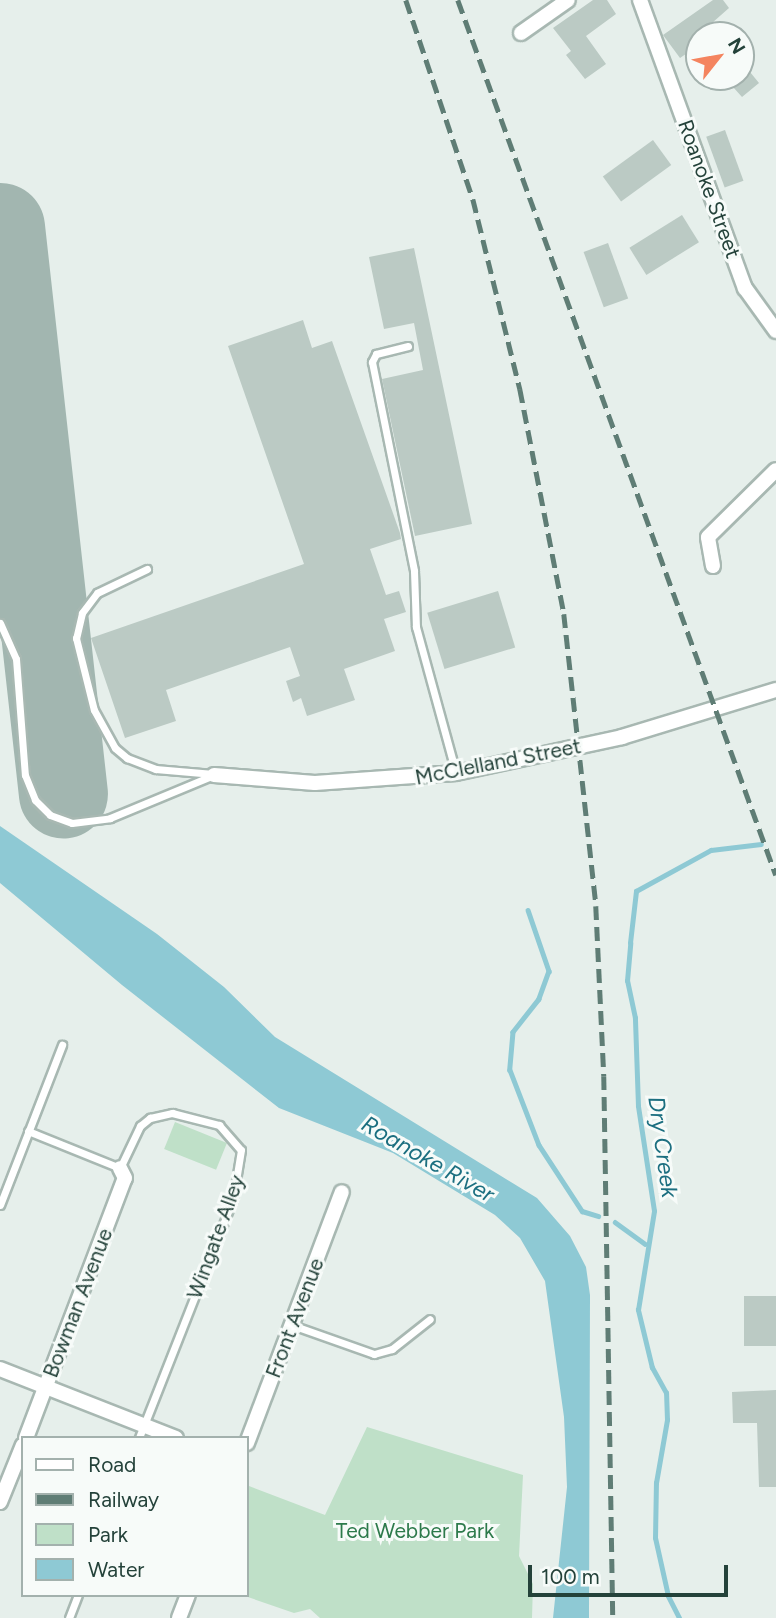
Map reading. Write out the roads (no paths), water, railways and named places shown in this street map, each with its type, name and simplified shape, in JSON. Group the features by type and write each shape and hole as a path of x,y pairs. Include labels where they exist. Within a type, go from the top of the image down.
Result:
{"street":[{"path":"522,33 568,0"},
{"name":"Roanoke Street","path":"640,0 745,288 776,331"},
{"path":"713,566 708,537 776,470"},
{"name":"McClelland Street","path":"214,775 315,783 456,773 601,742 776,690"},
{"name":"Bowman Avenue","path":"27,1436 124,1178 120,1168"},
{"name":"Front Avenue","path":"248,1440 342,1192"},
{"path":"0,1368 142,1431 166,1436"},
{"path":"0,1502 21,1450"},
{"path":"179,1618 187,1597"}],"lane":[{"path":"408,346 381,352 372,362 414,571 416,626 456,773"},
{"path":"148,569 97,593 82,613 77,648 94,710 115,748 127,758 156,769 214,775"},
{"path":"0,623 16,659 28,788 50,815 72,823 110,818 214,775"},
{"path":"0,1205 62,1045"},
{"name":"Wingate Alley","path":"120,1168 140,1126 172,1113 219,1125 236,1141 242,1161 233,1199 142,1431"},
{"path":"29,1131 120,1168"},
{"path":"292,1325 374,1354 391,1349 430,1319"},
{"path":"69,1618 77,1597"}],"water":[{"name":"Roanoke River","path":"0,826 157,934 224,987 275,1037 537,1198 570,1236 586,1267 590,1295 589,1618 553,1618 567,1487 564,1417 545,1281 520,1238 495,1215 393,1153 279,1108 122,985 0,883"}],"waterway":[{"name":"Dry Creek","path":"679,1618 668,1596 655,1538 656,1483 667,1420 666,1393 652,1368 638,1310 654,1211 638,1106 635,1018 627,981 630,943 636,891 711,850 761,844"},
{"path":"528,910 549,971 539,999 513,1032 510,1070 539,1145 582,1211 598,1216"},
{"path":"615,1222 645,1244"}],"railway":[{"path":"406,0 473,199 520,389 564,614 596,906 604,1076 613,1618"},
{"path":"458,0 776,875"}],"park label":[{"name":"Ted Webber Park","path":"415,1531"}]}
